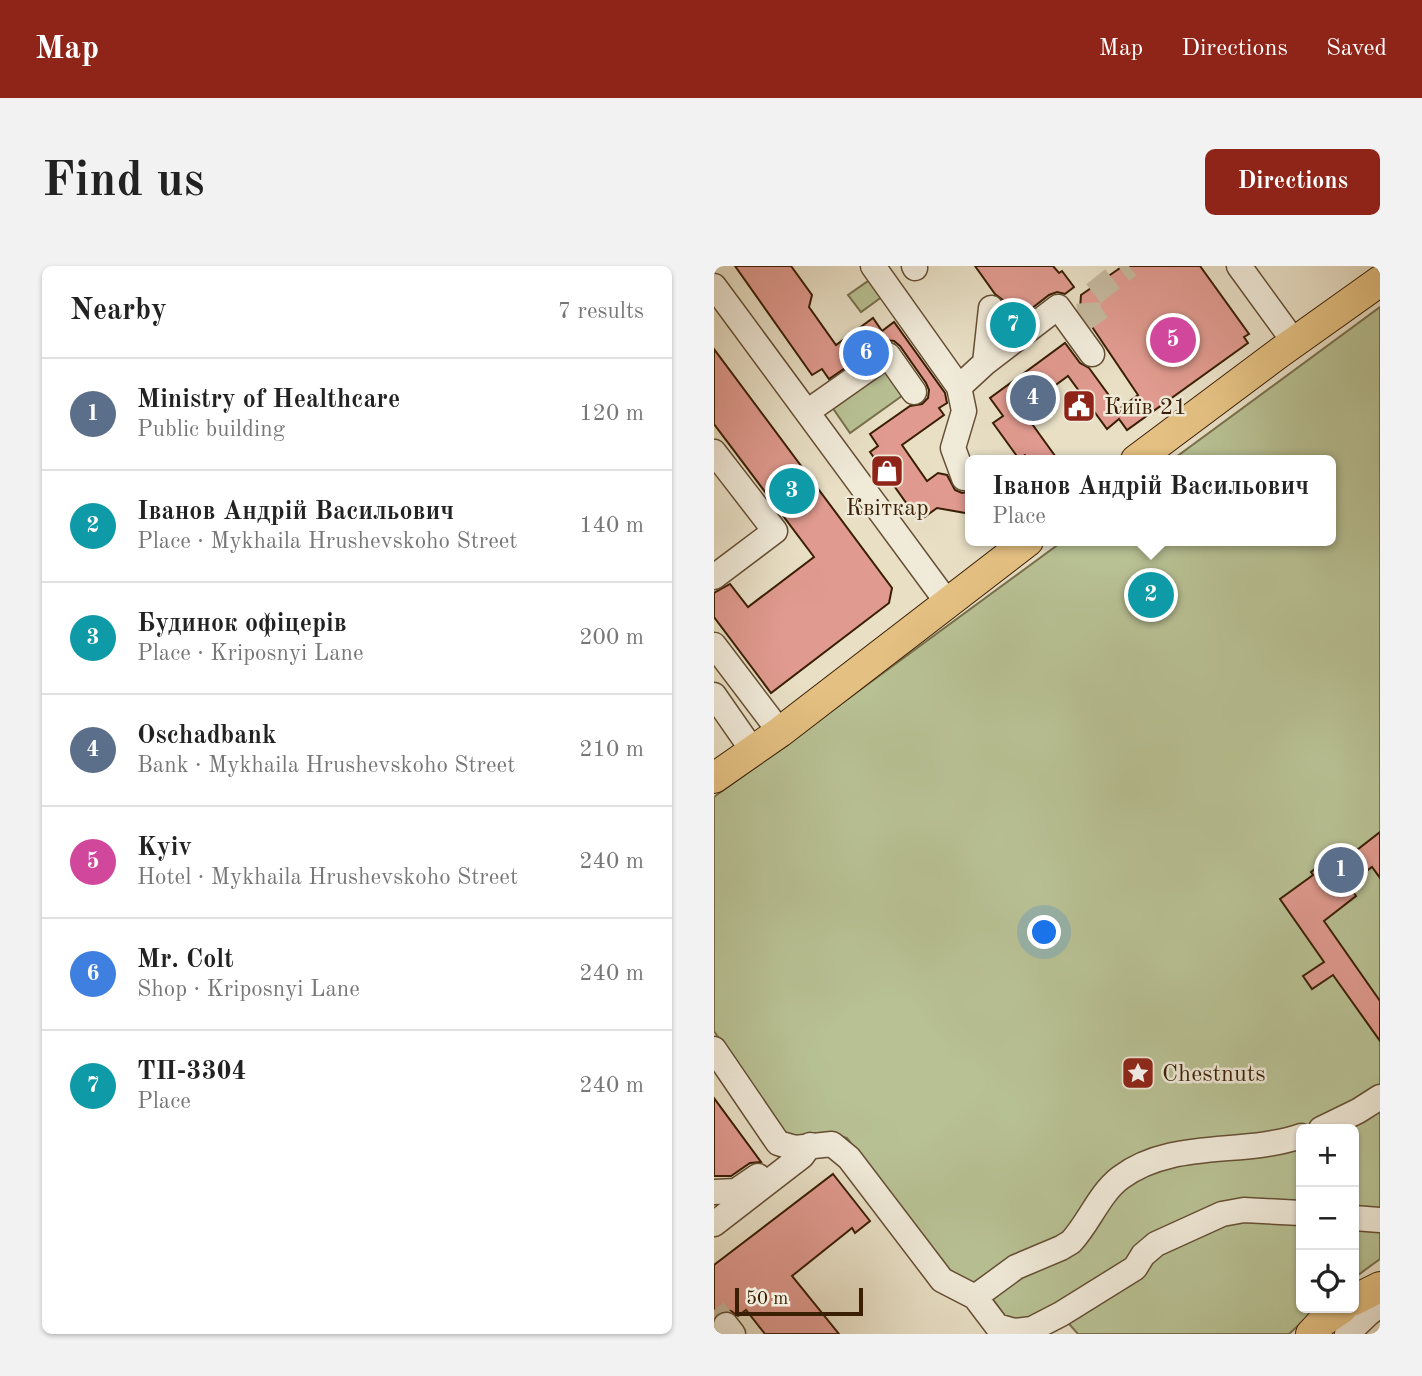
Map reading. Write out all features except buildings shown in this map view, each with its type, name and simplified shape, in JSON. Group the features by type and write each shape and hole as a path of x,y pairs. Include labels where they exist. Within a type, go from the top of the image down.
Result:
{"main road":[{"path":"1143,455 1380,281"},
{"path":"714,778 779,732 1021,546"},
{"path":"1359,1298 1380,1287"},
{"path":"1311,1334 1335,1313"}],"street":[{"path":"873,266 958,387 964,411 953,448 964,478"},
{"path":"1239,266 1295,343"},
{"path":"718,300 807,412 947,602"},
{"path":"958,387 1058,307 1092,354"},
{"path":"985,363 991,308"},
{"path":"807,412 888,355 914,392"},
{"path":"714,452 775,531 714,577"},
{"path":"714,645 779,732"},
{"path":"714,695 753,751"},
{"path":"714,1049 778,1143 803,1146 832,1144 849,1158 942,1280 975,1297 998,1326 1014,1331 1030,1331 1135,1268 1143,1255 1156,1244 1222,1214 1244,1210 1296,1213"},
{"path":"1331,1124 1380,1097"},
{"path":"975,1297 1016,1267 1071,1242 1118,1180 1135,1169 1190,1152 1269,1144 1296,1137"},
{"path":"714,1192 736,1191 803,1146"},
{"path":"714,1224 802,1156 803,1146"},
{"path":"1359,1218 1380,1220"},
{"path":"1347,1334 1369,1312 1380,1306"}],"green space":[{"path":"871,279 883,296 861,312 848,295"},
{"path":"1380,307 1380,1259 1359,1274 1359,1124 1296,1124 1296,1313 1312,1313 1289,1334 1078,1334 1055,1308 1023,1323 1008,1320 988,1293 950,1272 847,1138 830,1132 793,1136 780,1130 714,1031 714,797 1056,546 1336,546 1336,455 1179,455"},
{"path":"888,368 906,393 850,433 832,407"}],"tunnel":[{"path":"1098,324 1089,311 1088,298 1129,266"},
{"path":"714,1310 726,1325"}],"place":[{"name":"ТП-3304","path":"1013,325"},
{"name":"Kyiv","path":"1173,340"},
{"name":"Mr. Colt","path":"866,353"},
{"name":"Oschadbank","path":"1033,398"},
{"name":"Київ 21","path":"1079,406"},
{"name":"Квіткар","path":"887,471"},
{"name":"Будинок офіцерів","path":"792,491"},
{"name":"Іванов Андрій Васильович","path":"1151,595"},
{"name":"Ministry of Healthcare","path":"1341,870"},
{"name":"Chestnuts","path":"1138,1073"}]}
